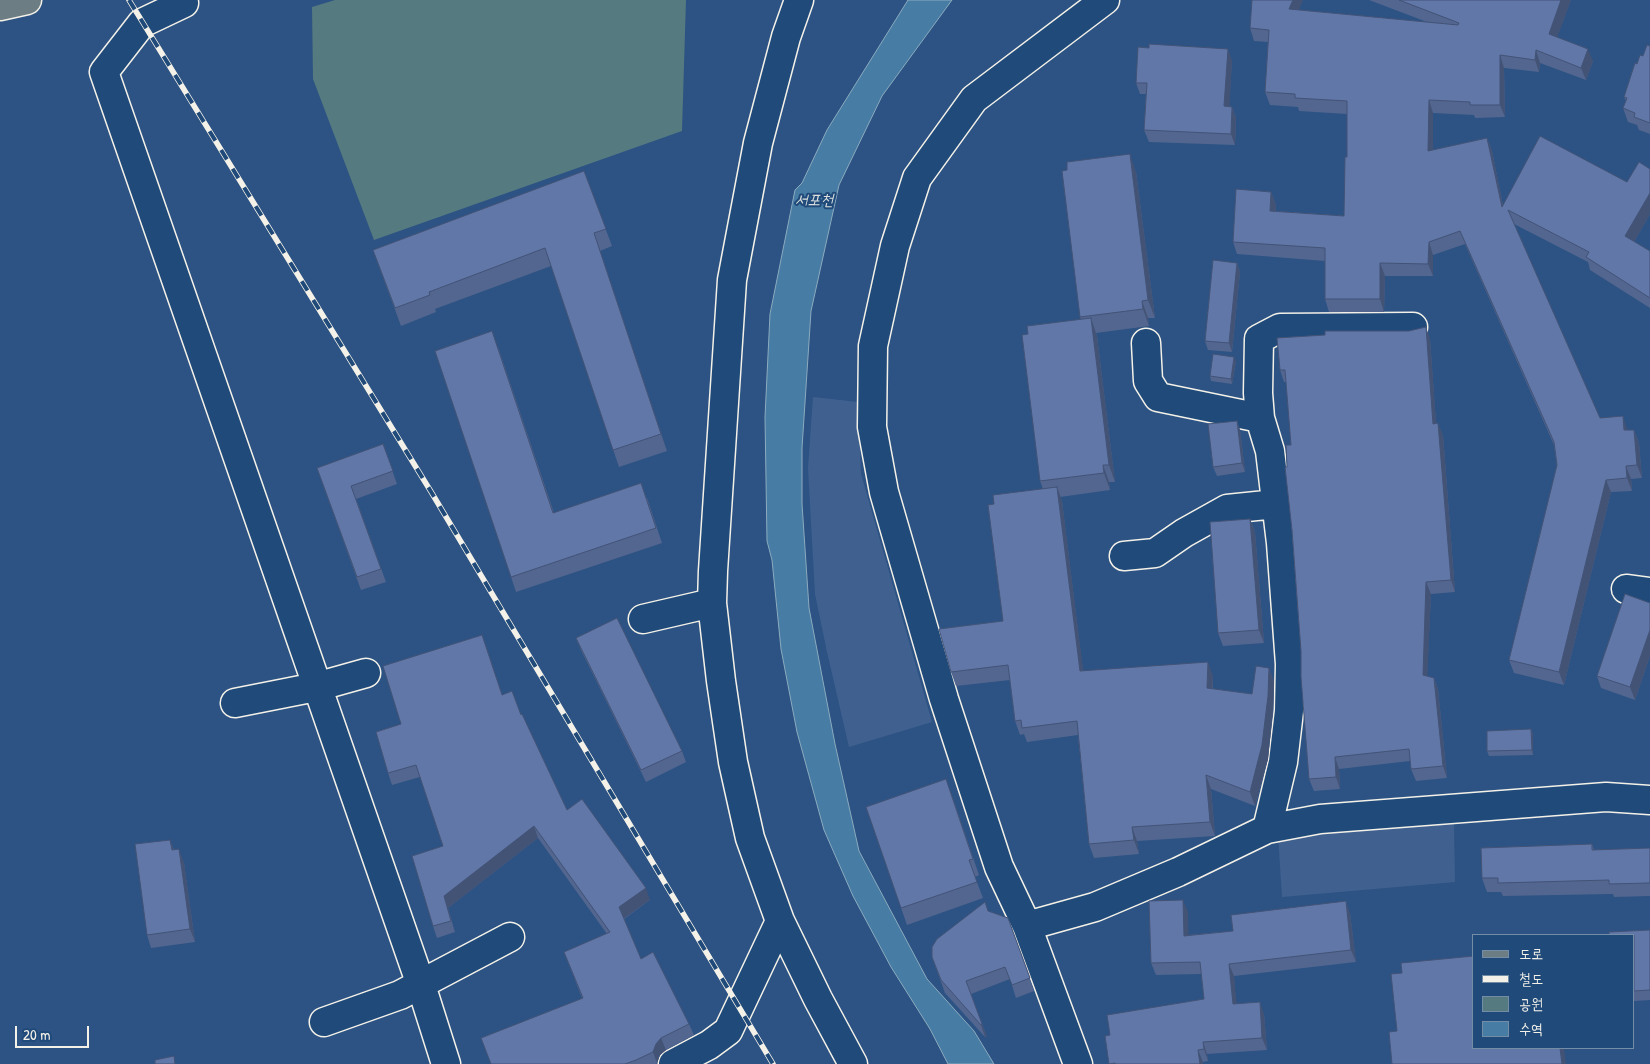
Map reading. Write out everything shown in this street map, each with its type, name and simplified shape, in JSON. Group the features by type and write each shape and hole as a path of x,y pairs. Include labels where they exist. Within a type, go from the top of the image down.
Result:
{"main road":[{"path":"0,6 27,0"}],"street":[{"path":"799,0 786,37 758,143 732,280 712,603 733,762 750,838 780,920 853,1064"},
{"path":"1078,1064 1027,926 999,867 944,700 884,492 872,427 873,346 895,246 917,178 974,99 1105,0"},
{"path":"184,3 142,22 104,72 421,985 446,1064"},
{"path":"1267,829 1283,762 1289,712 1290,664 1281,543 1270,451 1260,418 1258,392 1259,339 1280,328 1413,327"},
{"path":"1146,343 1148,381 1158,397 1260,418"},
{"path":"1124,556 1155,553 1184,533 1227,509 1276,504"},
{"path":"643,619 712,603"},
{"path":"235,703 316,687 366,673"},
{"path":"1027,926 1095,907 1178,872 1267,829 1320,819 1606,796 1650,800"},
{"path":"673,1064 709,1045 728,1031 780,920"},
{"path":"324,1022 421,985 510,938"}],"shaded area":[{"path":"813,397 858,402 861,474 932,722 849,747 815,594 808,468"},
{"path":"1454,824 1455,882 1282,897 1278,835"}],"green space":[{"path":"335,0 686,0 682,131 374,240 313,79 312,7"}],"water":[{"name":"서포천","path":"908,0 952,0 882,96 839,185 811,311 802,448 802,504 809,608 835,744 859,851 927,979 974,1031 994,1064 948,1064 930,1029 891,967 853,896 824,830 797,732 781,649 772,560 767,541 765,417 770,314 795,190 802,183 827,130"}],"building":[{"path":"1252,0 1293,0 1289,9 1458,25 1459,23 1399,0 1561,0 1549,34 1588,49 1581,68 1536,50 1535,60 1500,55 1500,105 1470,105 1470,102 1429,100 1428,151 1487,138 1502,207 1540,136 1627,182 1639,162 1650,169 1650,193 1625,236 1650,251 1650,298 1586,257 1589,252 1508,210 1600,418 1623,416 1624,430 1634,430 1637,465 1626,466 1627,478 1606,480 1559,672 1509,660 1557,465 1554,442 1460,231 1429,242 1428,264 1380,263 1380,299 1325,299 1325,248 1233,242 1236,189 1271,192 1270,211 1344,216 1347,101 1295,98 1295,94 1265,92 1269,30 1250,28"},
{"path":"1149,44 1228,49 1224,106 1232,107 1231,134 1144,130 1147,83 1136,83 1138,47 1149,48"},
{"path":"1647,45 1650,46 1650,123 1634,117 1635,113 1623,108 1627,98 1624,97 1635,63 1637,64 1640,55 1643,56"},
{"path":"1130,154 1148,300 1142,301 1143,309 1080,317 1062,171 1067,170 1067,162"},
{"path":"584,171 606,229 594,233 661,434 613,450 545,248 429,292 430,295 395,308 373,250"},
{"path":"1213,260 1237,263 1229,343 1205,341"},
{"path":"1091,318 1109,465 1103,465 1104,473 1040,481 1022,335 1028,334 1027,326"},
{"path":"1426,327 1433,424 1438,423 1451,580 1426,582 1423,675 1434,678 1443,766 1411,769 1409,749 1335,757 1336,777 1309,779 1292,530 1285,467 1287,467 1286,445 1291,445 1285,370 1280,370 1277,338 1325,335 1325,331 1409,331"},
{"path":"492,331 553,513 641,483 656,528 511,577 435,351"},
{"path":"1213,354 1234,357 1231,379 1210,376"},
{"path":"1237,421 1242,463 1213,467 1208,424"},
{"path":"383,444 393,471 351,486 381,569 357,577 317,468"},
{"path":"1057,487 1080,671 1208,662 1207,688 1252,694 1256,666 1269,668 1268,696 1262,745 1250,792 1206,775 1210,822 1132,827 1134,840 1089,844 1077,721 1022,728 1021,720 1015,721 1008,665 951,672 939,629 1003,621 988,505 994,504 993,495"},
{"path":"1250,519 1259,630 1218,633 1210,522"},
{"path":"1625,594 1650,603 1650,630 1630,687 1597,676"},
{"path":"617,618 682,751 641,770 576,638"},
{"path":"482,635 502,695 512,691 521,715 567,810 582,799 646,888 619,907 641,959 653,952 689,1024 661,1038 653,1052 625,1064 491,1064 481,1038 583,998 564,952 610,932 534,826 444,896 451,921 433,926 412,856 443,846 416,765 388,773 376,732 401,724 383,666"},
{"path":"1531,729 1532,750 1487,751 1487,731"},
{"path":"946,779 973,859 969,860 977,882 901,908 866,807"},
{"path":"170,840 172,850 179,849 190,929 147,935 135,844"},
{"path":"1592,844 1592,850 1650,848 1650,883 1609,884 1609,880 1498,883 1498,878 1482,878 1481,848"},
{"path":"1183,900 1184,936 1233,931 1231,915 1346,901 1351,950 1229,964 1233,1004 1260,1002 1262,1038 1203,1042 1204,1049 1198,1050 1200,1064 1109,1064 1105,1036 1110,1035 1107,1015 1204,999 1200,962 1151,963 1149,901"},
{"path":"985,902 988,911 1008,918 1030,978 1012,985 1005,967 966,981 981,1025 941,980 932,957 932,947 937,939"},
{"path":"1650,930 1650,990 1635,991 1635,934 1609,934 1609,932"},
{"path":"1472,956 1472,1049 1560,1049 1562,1064 1392,1064 1389,1032 1397,1031 1391,974 1402,973 1401,963"},
{"path":"174,1056 175,1064 155,1064 155,1060"}],"railway":[{"path":"129,0 430,490 773,1064"}]}
